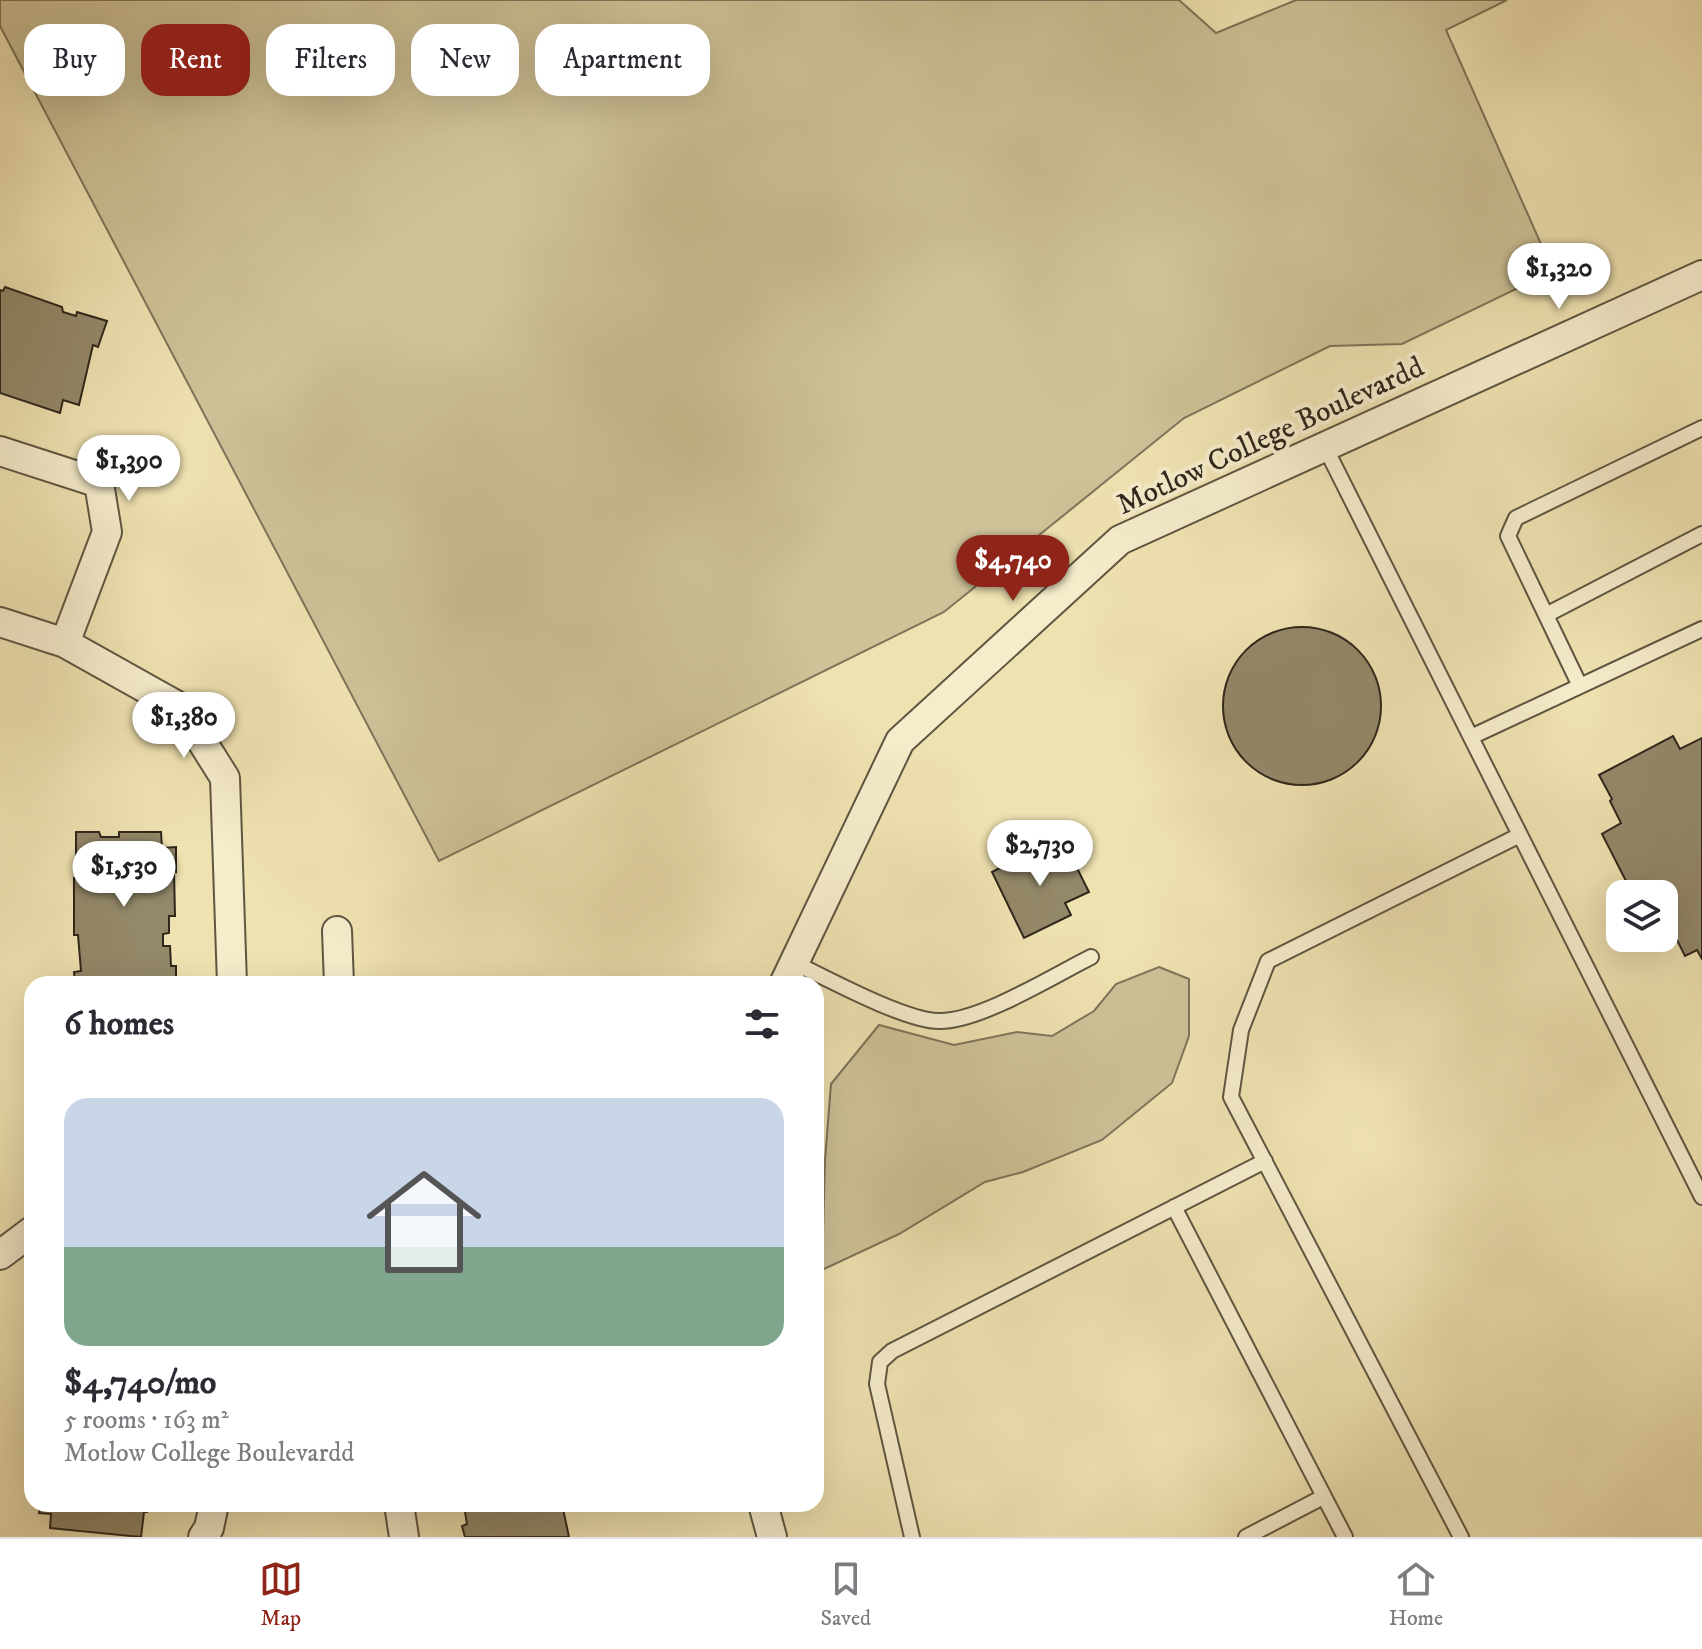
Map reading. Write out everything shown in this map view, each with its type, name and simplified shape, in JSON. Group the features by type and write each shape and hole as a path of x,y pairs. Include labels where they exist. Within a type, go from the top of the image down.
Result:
{"street":[{"name":"Motlow College Boulevardd","path":"788,973 900,741 1120,540 1702,275"},
{"path":"0,451 99,483 107,532 65,643"},
{"path":"0,622 65,643 181,708 225,778 232,976"},
{"path":"337,931 339,976"},
{"path":"0,1255 24,1237"},
{"path":"203,1537 209,1528 212,1512"},
{"path":"400,1512 404,1537"},
{"path":"765,1512 772,1537"}],"lane":[{"path":"1580,686 1508,536 1516,518 1702,428"},
{"path":"1325,447 1702,1197"},
{"path":"1546,615 1702,534"},
{"path":"1471,737 1702,629"},
{"path":"1461,1537 1231,1097 1241,1030 1268,961 1520,835"},
{"path":"824,986 911,1016 939,1021 969,1016 1091,957"},
{"path":"912,1537 877,1384 880,1362 892,1351 1265,1161"},
{"path":"1174,1207 1345,1537"},
{"path":"1246,1537 1323,1497"}],"shaded area":[{"path":"0,0 1179,0 1216,33 1296,0 1507,0 1446,30 1553,271 1402,344 1330,346 1184,418 944,612 439,861 37,96 125,96 125,24 24,24 24,72 0,26"},
{"path":"1159,967 1189,979 1189,1036 1172,1083 1102,1140 1023,1172 985,1182 899,1234 824,1269 825,1160 831,1084 879,1025 954,1045 1017,1032 1052,1036 1094,1011 1116,984"}],"building":[{"path":"5,287 62,307 63,312 76,316 77,312 107,321 98,347 93,345 79,405 63,400 60,413 0,393 0,290 3,291"},
{"path":"1302,627 1332,633 1358,650 1375,676 1381,706 1375,736 1358,762 1332,779 1302,785 1272,779 1246,762 1229,736 1223,706 1229,676 1246,650 1272,633"},
{"path":"1673,736 1680,749 1702,738 1702,959 1697,950 1685,956 1678,942 1678,880 1625,880 1602,834 1621,823 1599,775"},
{"path":"76,832 99,832 101,837 119,837 119,832 161,832 162,848 176,847 175,916 169,916 169,933 163,934 163,946 170,946 171,966 176,966 176,976 74,976 74,972 81,971 78,935 74,935 74,878 80,878 80,857 76,857"},
{"path":"1043,846 1047,856 1066,846 1089,892 1065,903 1071,915 1024,938 992,872"},
{"path":"144,1512 141,1537 50,1528 51,1514 39,1513"},
{"path":"465,1512 564,1512 569,1537 465,1537 462,1526 467,1524"}]}
